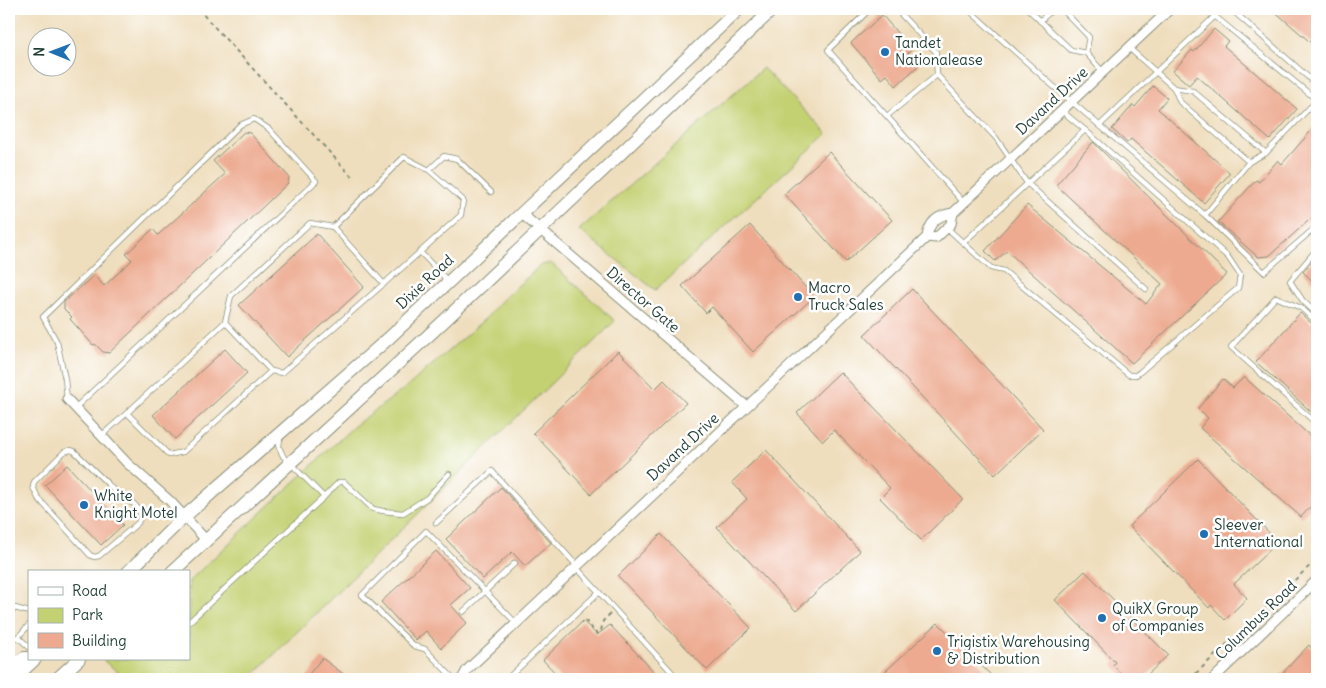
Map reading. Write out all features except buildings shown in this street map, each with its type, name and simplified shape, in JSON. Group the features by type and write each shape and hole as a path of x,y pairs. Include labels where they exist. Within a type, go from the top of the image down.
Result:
{"main road":[{"name":"Dixie Road","path":"130,570 184,517 389,338 739,9"},
{"path":"174,570 541,231 773,9"},
{"path":"9,668 24,658 28,658"},
{"path":"14,679 34,660"},
{"path":"57,679 76,662"},
{"path":"66,679 76,662"}],"street":[{"name":"Davand Drive","path":"462,679 467,670 927,237 929,226 935,220 942,214 953,213 1170,9"},
{"name":"Davand Drive","path":"927,237 936,238 951,224 953,213"},
{"name":"Director Gate","path":"522,214 746,406"},
{"path":"67,399 127,464 170,501 206,540"},
{"name":"Columbus Road","path":"1213,679 1317,580"}],"lane":[{"path":"870,9 828,50 964,203"},
{"path":"896,9 936,52 938,75 996,138 1027,183 1146,289"},
{"path":"968,9 1071,102 1205,215 1264,272 1317,226"},
{"path":"1028,9 1071,50 1086,53 1103,72"},
{"path":"1040,21 1053,9"},
{"path":"1062,9 1088,37 1086,53"},
{"path":"1205,215 1249,162 1266,153 1317,100 1206,9"},
{"path":"1231,9 1317,85"},
{"path":"1099,126 1215,16"},
{"path":"1128,48 1174,88 1180,102 1249,162"},
{"path":"887,116 938,75"},
{"path":"1174,88 1193,91 1266,153"},
{"path":"946,228 991,268 1004,270 1129,375 1136,375 1140,372 1238,288 1240,275 1228,257 1062,111"},
{"path":"67,399 57,342 43,317 240,125 254,119 269,129 316,181 76,407"},
{"path":"963,243 1085,130"},
{"path":"429,170 444,156 457,159 491,192"},
{"path":"225,322 271,371 282,373 461,215 463,200 429,170 404,157 333,227"},
{"path":"101,436 225,322 231,296 310,223 333,227 384,284"},
{"path":"1317,249 1290,281 1303,302 1317,314"},
{"path":"420,252 449,282"},
{"path":"1317,322 1301,308 1276,297 1231,347 1317,424"},
{"path":"127,413 169,455 184,452 271,371"},
{"path":"280,434 281,452 289,464 324,497"},
{"path":"70,450 74,451 108,484 119,496 134,504 140,511 140,518 138,523 99,556 90,555 38,498 33,488 34,482 64,452 70,450"},
{"path":"436,523 492,471 614,610 678,679"},
{"path":"190,621 341,481 373,508 383,512 403,513 426,498 449,474"},
{"path":"454,679 425,649 414,646 362,595 426,531 517,623"},
{"path":"463,612 515,563"},
{"path":"507,679 599,592"},
{"path":"9,606 28,612"},
{"path":"9,615 15,608"},
{"path":"9,639 18,637 28,626"},
{"path":"18,637 28,646"}],"path":[{"path":"198,9 355,180"},
{"path":"1190,679 1317,559"},
{"path":"585,620 597,634 601,631 603,621 614,610"}],"green space":[{"path":"763,68 827,134 655,290 579,230"},
{"path":"551,263 615,321 249,679 127,679 104,661 190,660 190,580 353,427 408,386 487,317 501,301 541,265"}],"place":[{"name":"Tandet Nationalease","path":"885,52"},
{"name":"Macro Truck Sales","path":"798,297"},
{"name":"White Knight Motel","path":"84,505"},
{"name":"Sleever International","path":"1204,534"},
{"name":"QuikX Group of Companies","path":"1102,618"},
{"name":"Trigistix Warehousing & Distribution","path":"937,651"}]}
